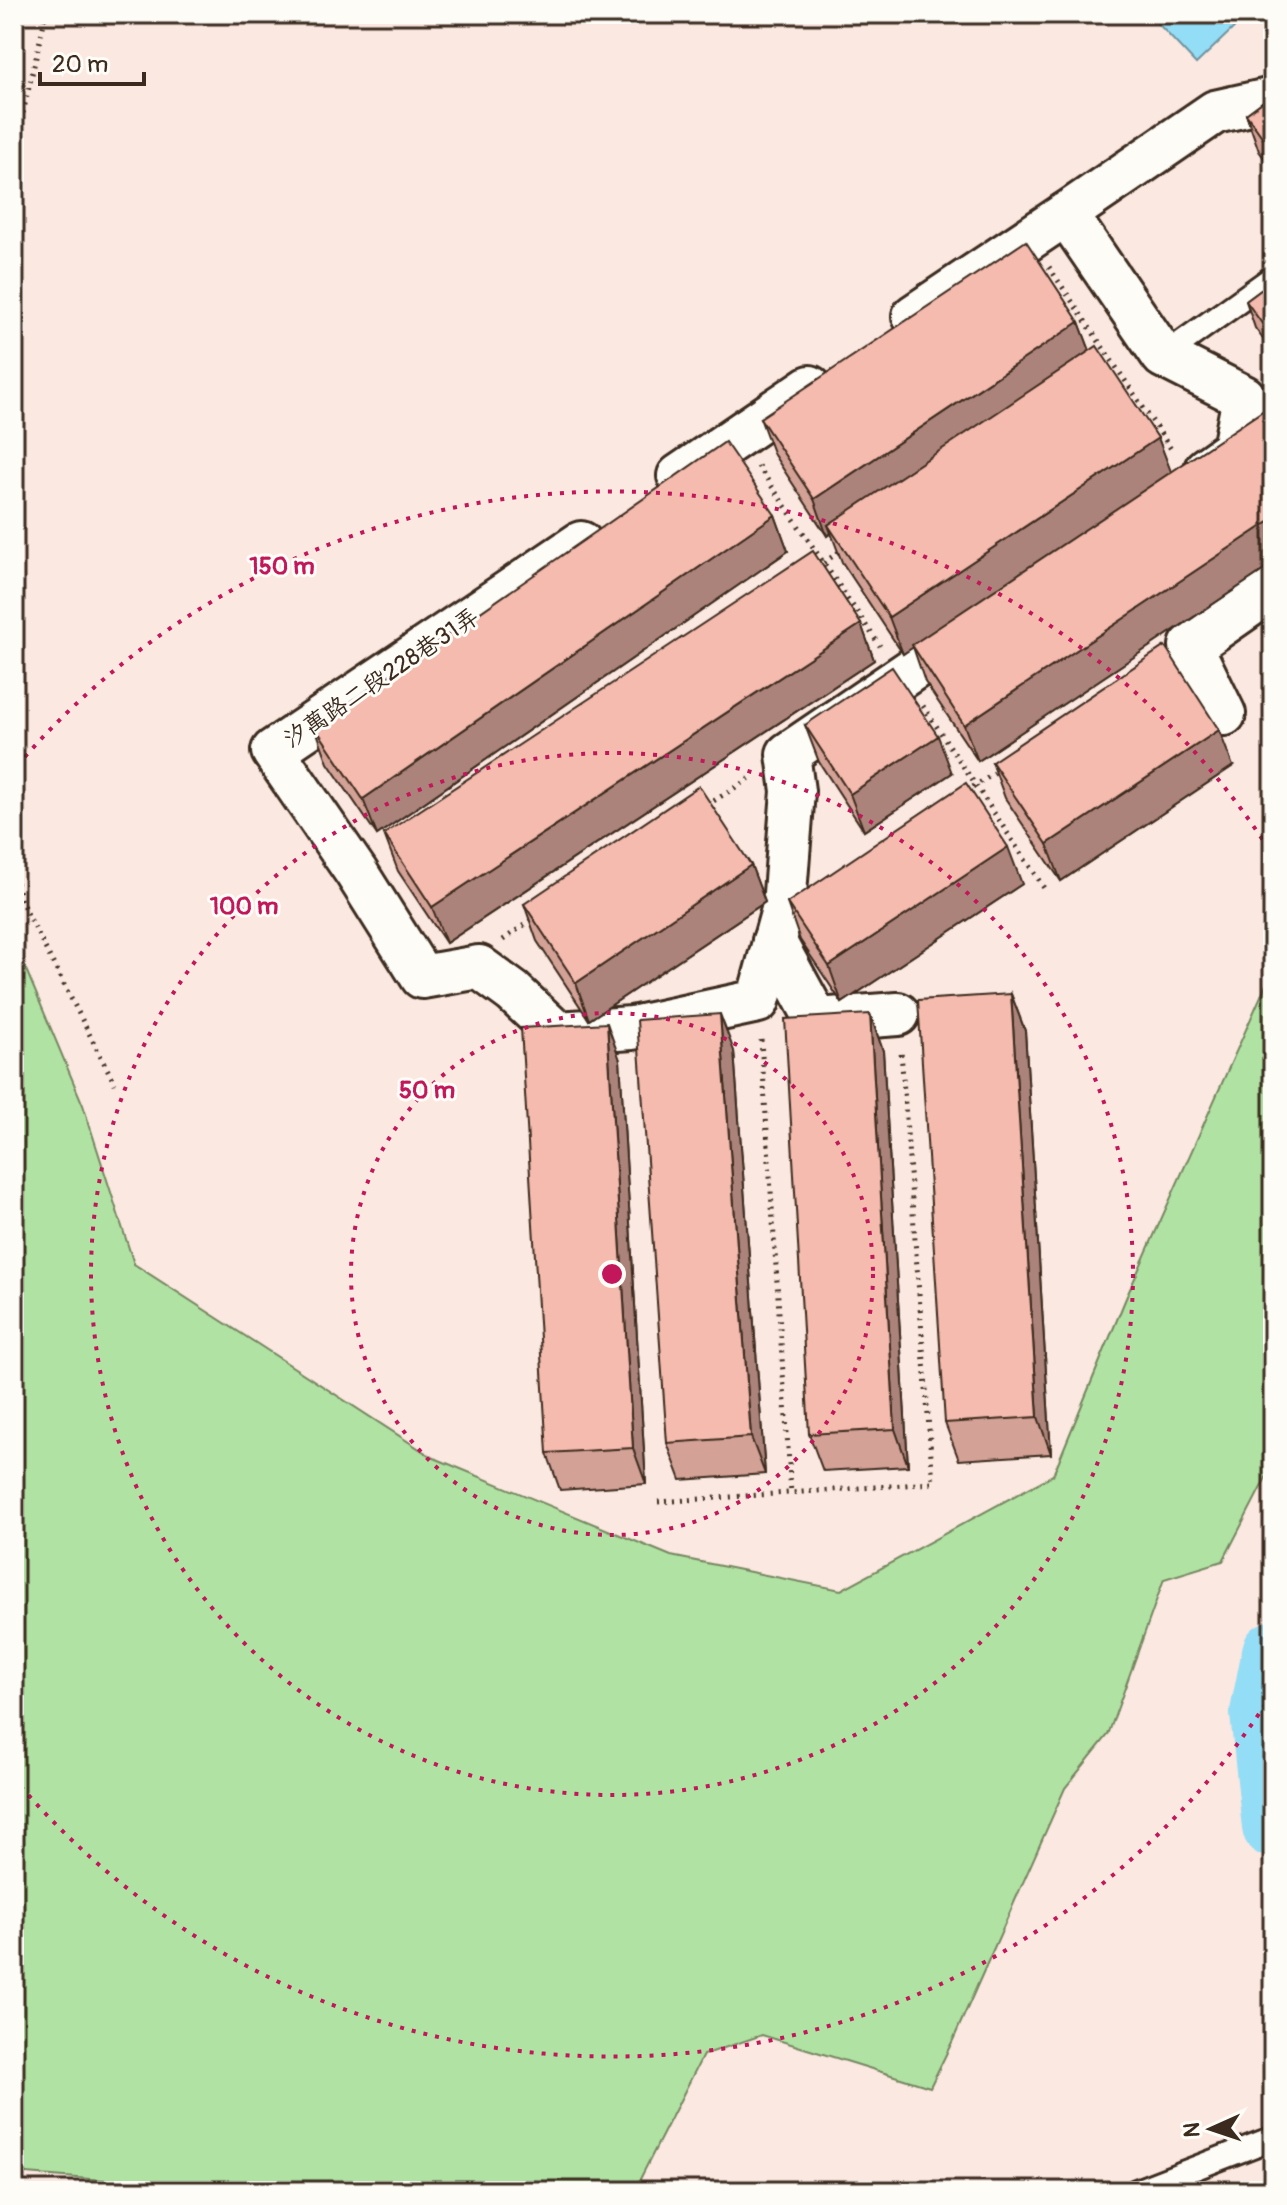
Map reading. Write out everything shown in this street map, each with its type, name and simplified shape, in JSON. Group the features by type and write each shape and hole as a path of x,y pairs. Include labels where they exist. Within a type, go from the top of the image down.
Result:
{"street":[{"path":"877,341 1215,112 1273,99"},
{"path":"1066,214 1163,356 1258,407 1234,449 1185,484"},
{"path":"648,498 839,367"},
{"name":"汐萬路二段228巷31弄","path":"479,967 422,977 356,872 273,751 609,524"},
{"path":"1224,714 1191,646 1273,589"},
{"path":"479,967 513,992 557,1033 632,1028 758,1001 784,906 793,791 788,754 893,663 995,613"},
{"path":"774,941 817,1020 898,1014"}],"lane":[{"path":"1163,356 1273,277"},
{"path":"1136,2191 1273,2138"}],"path":[{"path":"14,152 46,14"},
{"path":"1029,238 1185,484"},
{"path":"738,437 1044,888"},
{"path":"811,571 851,544"},
{"path":"964,793 1003,768"},
{"path":"700,810 713,802"},
{"path":"14,875 21,901 115,1084"},
{"path":"479,967 508,935 546,910"},
{"path":"758,1001 791,1494"},
{"path":"658,1502 933,1483 898,1014"}],"green space":[{"path":"14,941 83,1105 134,1264 432,1457 671,1556 841,1590 1053,1475 1126,1298 1273,969 1273,1464 1223,1561 1164,1579 1108,1735 1065,1788 930,2087 762,2035 703,2055 634,2191 243,2191 14,2173"}],"water":[{"path":"1149,14 1230,14 1239,23 1196,64"}],"building":[{"path":"1273,94 1273,152 1246,114"},
{"path":"1026,241 1079,322 814,499 760,418"},
{"path":"1273,281 1273,296 1269,299 1273,311 1273,339 1246,301"},
{"path":"1097,346 1158,438 889,617 828,525"},
{"path":"1264,410 1273,423 1273,519 964,725 912,645"},
{"path":"725,442 775,515 363,799 315,727"},
{"path":"813,551 861,624 432,907 384,834"},
{"path":"1165,646 1219,730 1047,844 992,762"},
{"path":"892,667 938,736 850,794 805,725"},
{"path":"966,783 1008,847 829,966 787,903"},
{"path":"699,786 751,865 576,983 524,904"},
{"path":"1011,994 1038,1417 945,1423 918,1000"},
{"path":"720,1014 751,1437 667,1443 637,1020"},
{"path":"870,1014 895,1429 809,1434 785,1019"},
{"path":"607,1023 633,1448 547,1453 521,1028"}],"waterway":[{"path":"1273,1652 1261,1713 1273,1827"}]}
